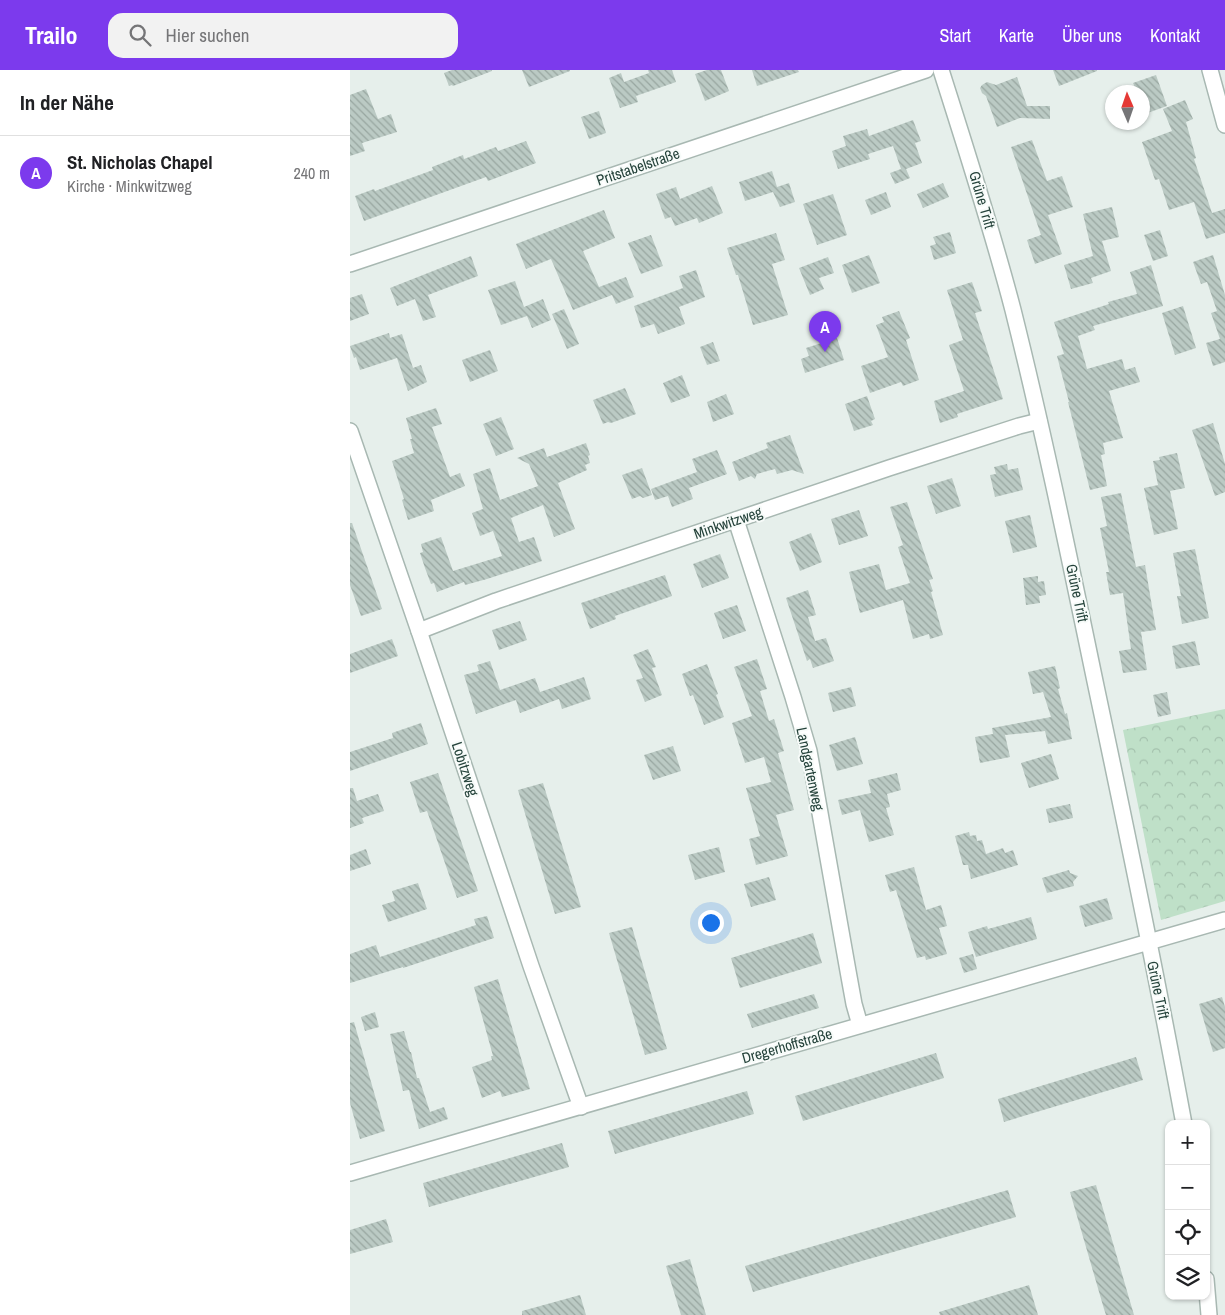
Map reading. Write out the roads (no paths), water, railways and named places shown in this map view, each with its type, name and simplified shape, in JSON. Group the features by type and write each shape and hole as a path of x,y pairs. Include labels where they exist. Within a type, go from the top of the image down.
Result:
{"street":[{"name":"Pritstabelstraße","path":"350,264 926,70"},
{"name":"Grüne Trift","path":"941,70 976,181 1012,308 1039,421 1168,1033 1183,1120"},
{"path":"1210,70 1225,125"},
{"name":"Minkwitzweg","path":"419,631 496,601 889,468 1039,421"},
{"name":"Lobitzweg","path":"350,431 531,966 581,1106"},
{"name":"Landgartenweg","path":"736,520 791,689 809,751 849,979 860,1025"},
{"name":"Dregerhoffstraße","path":"350,1173 1225,920"},
{"path":"1208,1300 1209,1315"}],"place":[{"name":"St. Nicholas Chapel","path":"825,352"}]}
